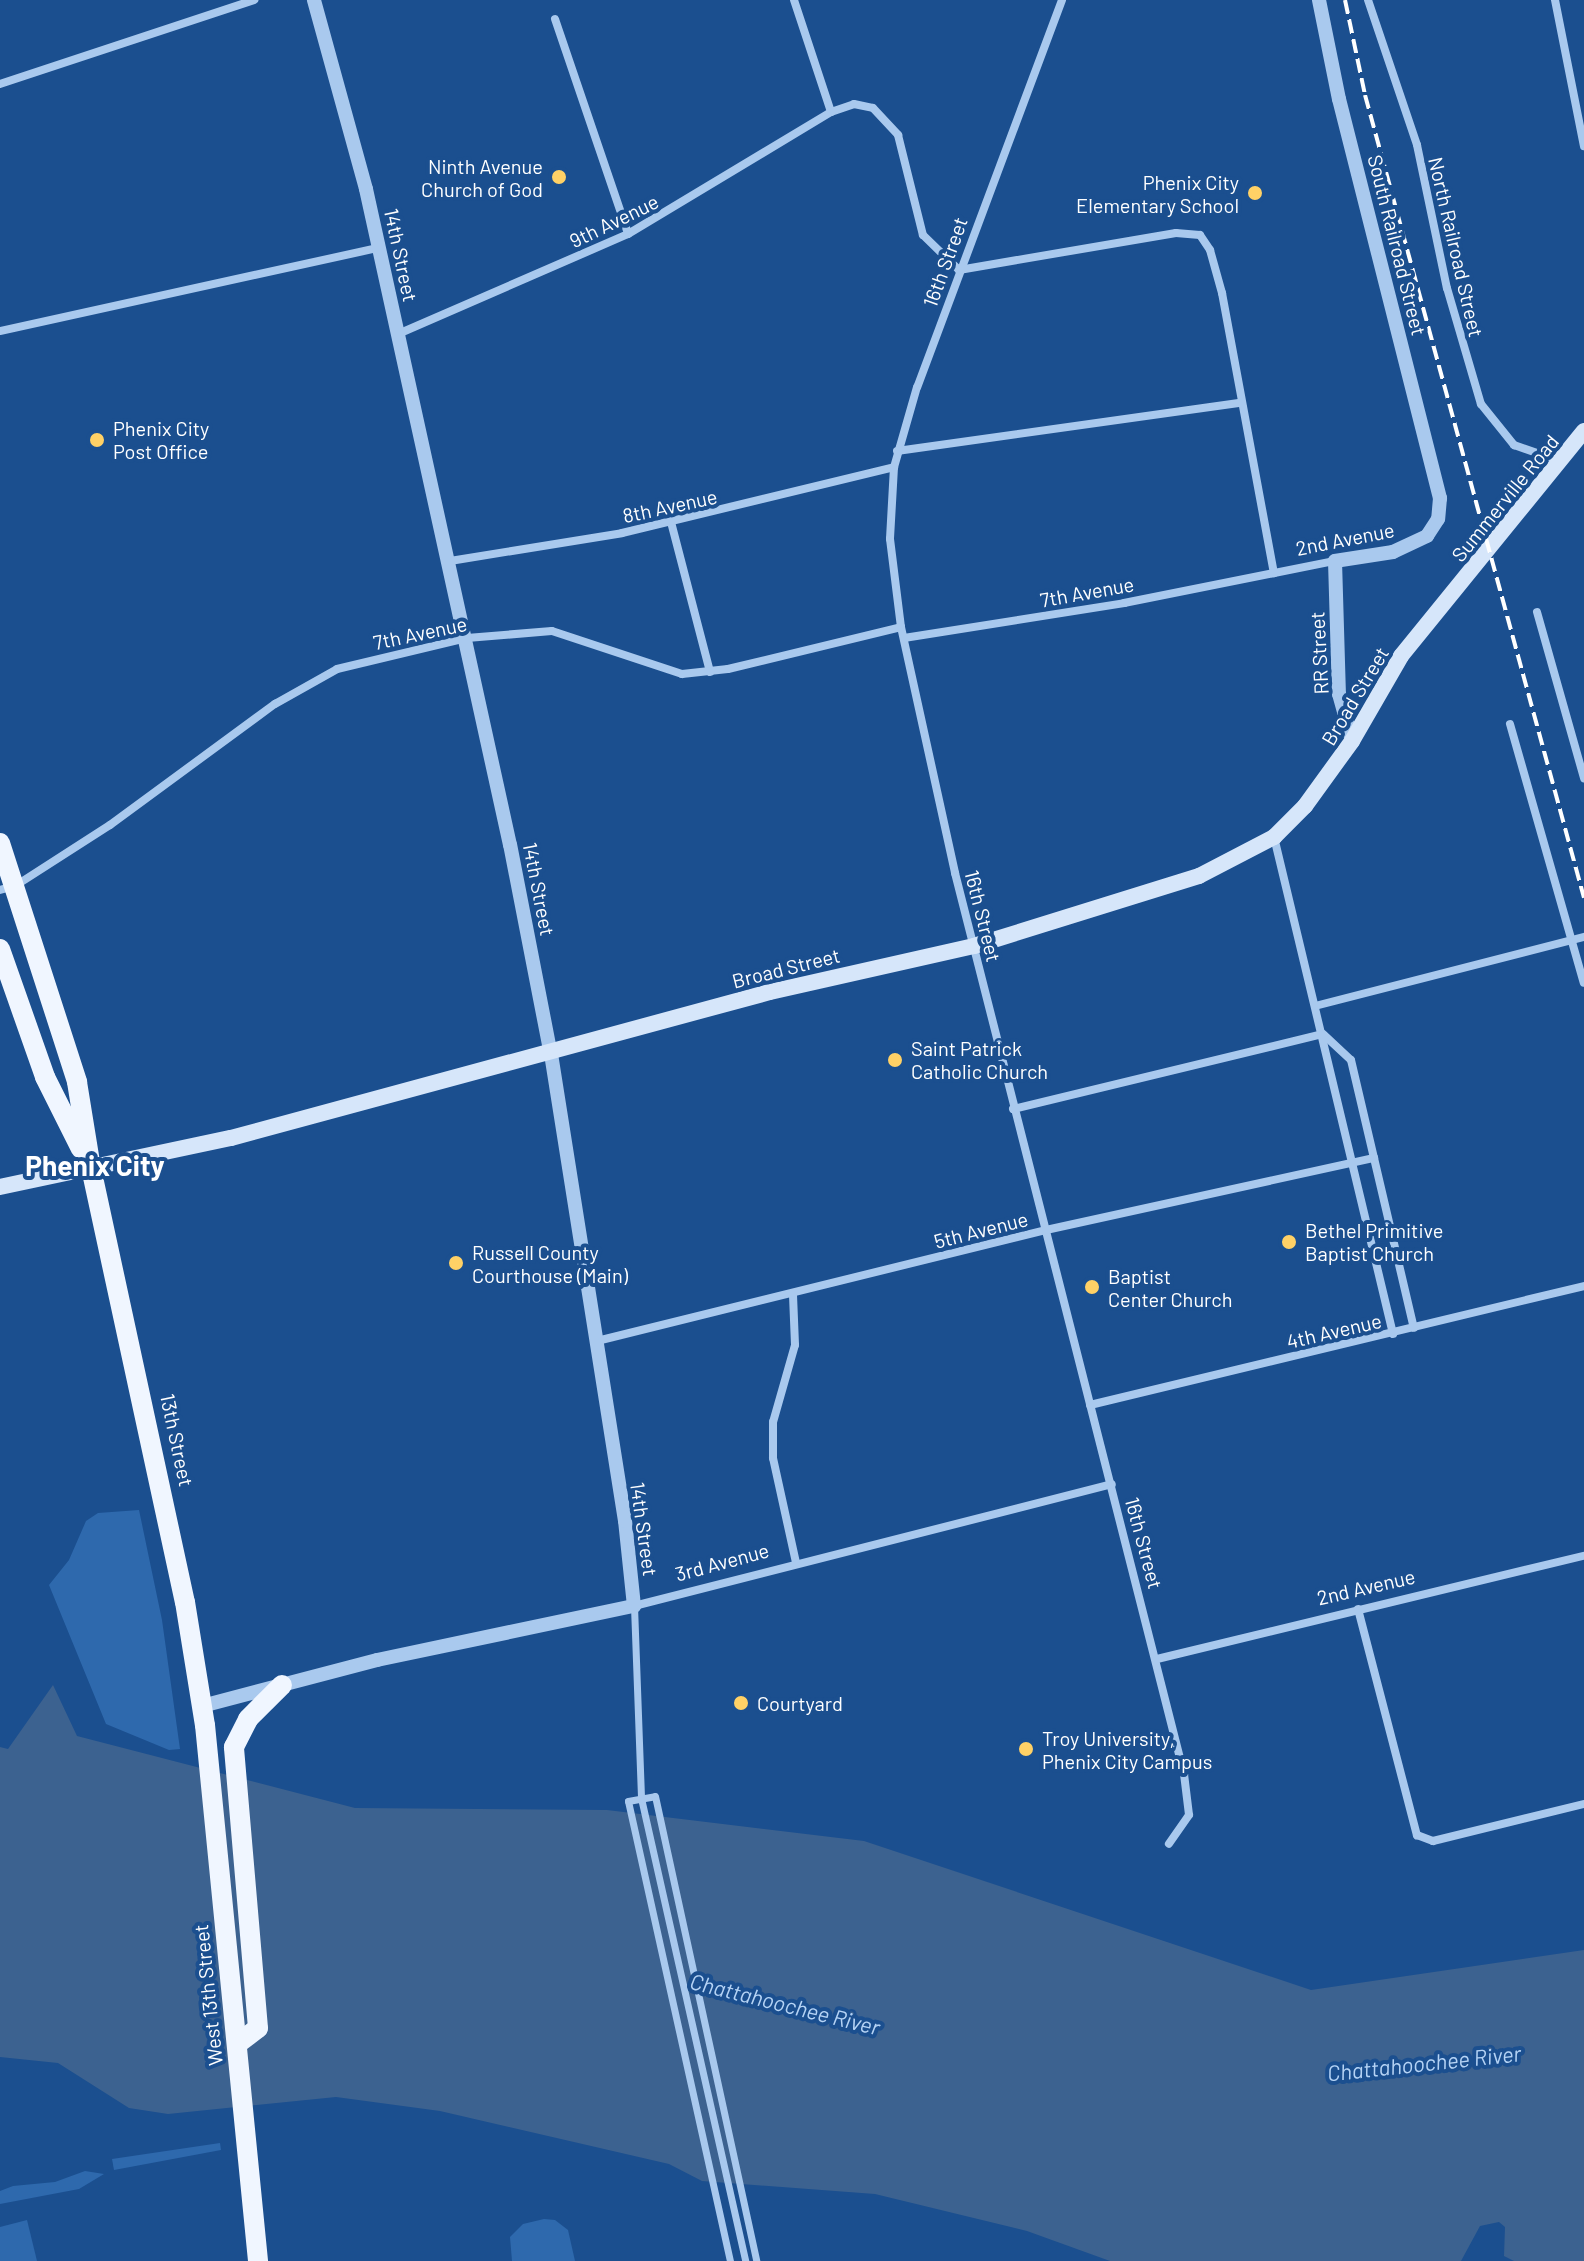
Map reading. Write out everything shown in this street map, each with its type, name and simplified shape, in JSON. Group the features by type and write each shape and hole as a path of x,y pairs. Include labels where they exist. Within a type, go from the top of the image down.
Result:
{"main road":[{"name":"Summerville Road","path":"1456,589 1584,431"},
{"name":"Broad Street","path":"0,1187 231,1138 811,982 974,946 1167,889 1274,837 1305,806 1352,741 1401,656 1456,589"},
{"name":"13th Street","path":"0,843 8,888 77,1082 91,1168 159,1467 204,1716"},
{"name":"13th Street","path":"0,949 45,1077 91,1168"},
{"path":"237,2044 258,2028 234,1747 248,1719 282,1685"},
{"name":"West 13th Street","path":"204,1716 258,2261"}],"street":[{"path":"0,84 254,0"},
{"name":"14th Street","path":"314,0 346,106 450,561 550,1050 597,1341 634,1606 641,1798 745,2261"},
{"path":"794,0 831,112 854,104 873,108 888,119 906,156 923,235 959,270 1176,233 1200,235 1210,250 1222,293 1239,403 1274,573"},
{"name":"16th Street","path":"1062,0 959,270 897,451 890,539 901,627 974,946 1013,1109 1157,1659 1189,1815 1169,1844"},
{"name":"South Railroad Street","path":"1319,0 1339,99 1440,498"},
{"name":"North Railroad Street","path":"1368,0 1417,145 1453,313 1481,404 1514,445 1560,461"},
{"path":"1555,0 1584,146"},
{"path":"555,19 628,234"},
{"name":"9th Avenue","path":"398,334 628,234 831,112"},
{"path":"0,331 379,248"},
{"path":"897,451 1239,403"},
{"name":"8th Avenue","path":"450,561 671,522 894,467"},
{"name":"2nd Avenue","path":"1274,573 1393,552 1427,536 1438,519 1440,498"},
{"path":"671,522 710,672"},
{"name":"RR Street","path":"1335,561 1339,694 1352,741"},
{"name":"7th Avenue","path":"904,638 1274,573"},
{"path":"1537,612 1584,778"},
{"name":"7th Avenue","path":"8,888 110,825 305,685 337,669 467,638 569,633 665,670 710,672 901,627"},
{"path":"1510,724 1584,983"},
{"path":"1274,837 1393,1334"},
{"path":"1315,1006 1584,937"},
{"path":"1013,1109 1322,1034"},
{"path":"1322,1034 1351,1060 1414,1328"},
{"name":"5th Avenue","path":"597,1341 1046,1230 1374,1158"},
{"name":"4th Avenue","path":"1090,1405 1584,1286"},
{"path":"793,1295 795,1345 773,1422 773,1458 796,1563"},
{"name":"3rd Avenue","path":"204,1716 282,1685 554,1619 634,1606 1112,1484"},
{"name":"2nd Avenue","path":"1157,1659 1584,1556"},
{"path":"1358,1609 1417,1835 1433,1841 1584,1804"},
{"path":"730,2261 628,1801 655,1796 756,2261"}],"shaded area":[{"path":"139,1510 162,1620 180,1749 169,1750 106,1724 49,1585 69,1560 86,1521 98,1513"},
{"path":"220,2143 221,2150 114,2170 112,2159"},
{"path":"85,2171 104,2174 79,2189 0,2204 0,2191 13,2186 55,2182"},
{"path":"27,2220 37,2261 0,2261 0,2227"},
{"path":"555,2220 568,2230 575,2261 512,2261 510,2237 523,2224"}],"water":[{"name":"Chattahoochee River","path":"53,1685 77,1736 355,1808 607,1810 864,1841 1311,1990 1584,1950 1584,2261 1514,2261 1504,2256 1505,2227 1499,2222 1480,2226 1461,2261 1110,2261 1027,2231 875,2194 702,2181 669,2164 440,2111 336,2097 168,2114 129,2108 58,2063 0,2057 0,1747 8,1749"}],"railway":[{"path":"1345,0 1365,95 1584,898"}],"place":[{"name":"Ninth Avenue Church of God","path":"559,177"},
{"name":"Phenix City Elementary School","path":"1255,193"},
{"name":"Phenix City Post Office","path":"97,440"},
{"name":"Saint Patrick Catholic Church","path":"895,1060"},
{"name":"Bethel Primitive Baptist Church","path":"1289,1242"},
{"name":"Russell County Courthouse (Main)","path":"456,1263"},
{"name":"Baptist Center Church","path":"1092,1287"},
{"name":"Courtyard","path":"741,1703"},
{"name":"Troy University, Phenix City Campus","path":"1026,1749"}],"district":[{"name":"Phenix City","path":"95,1165"}]}
